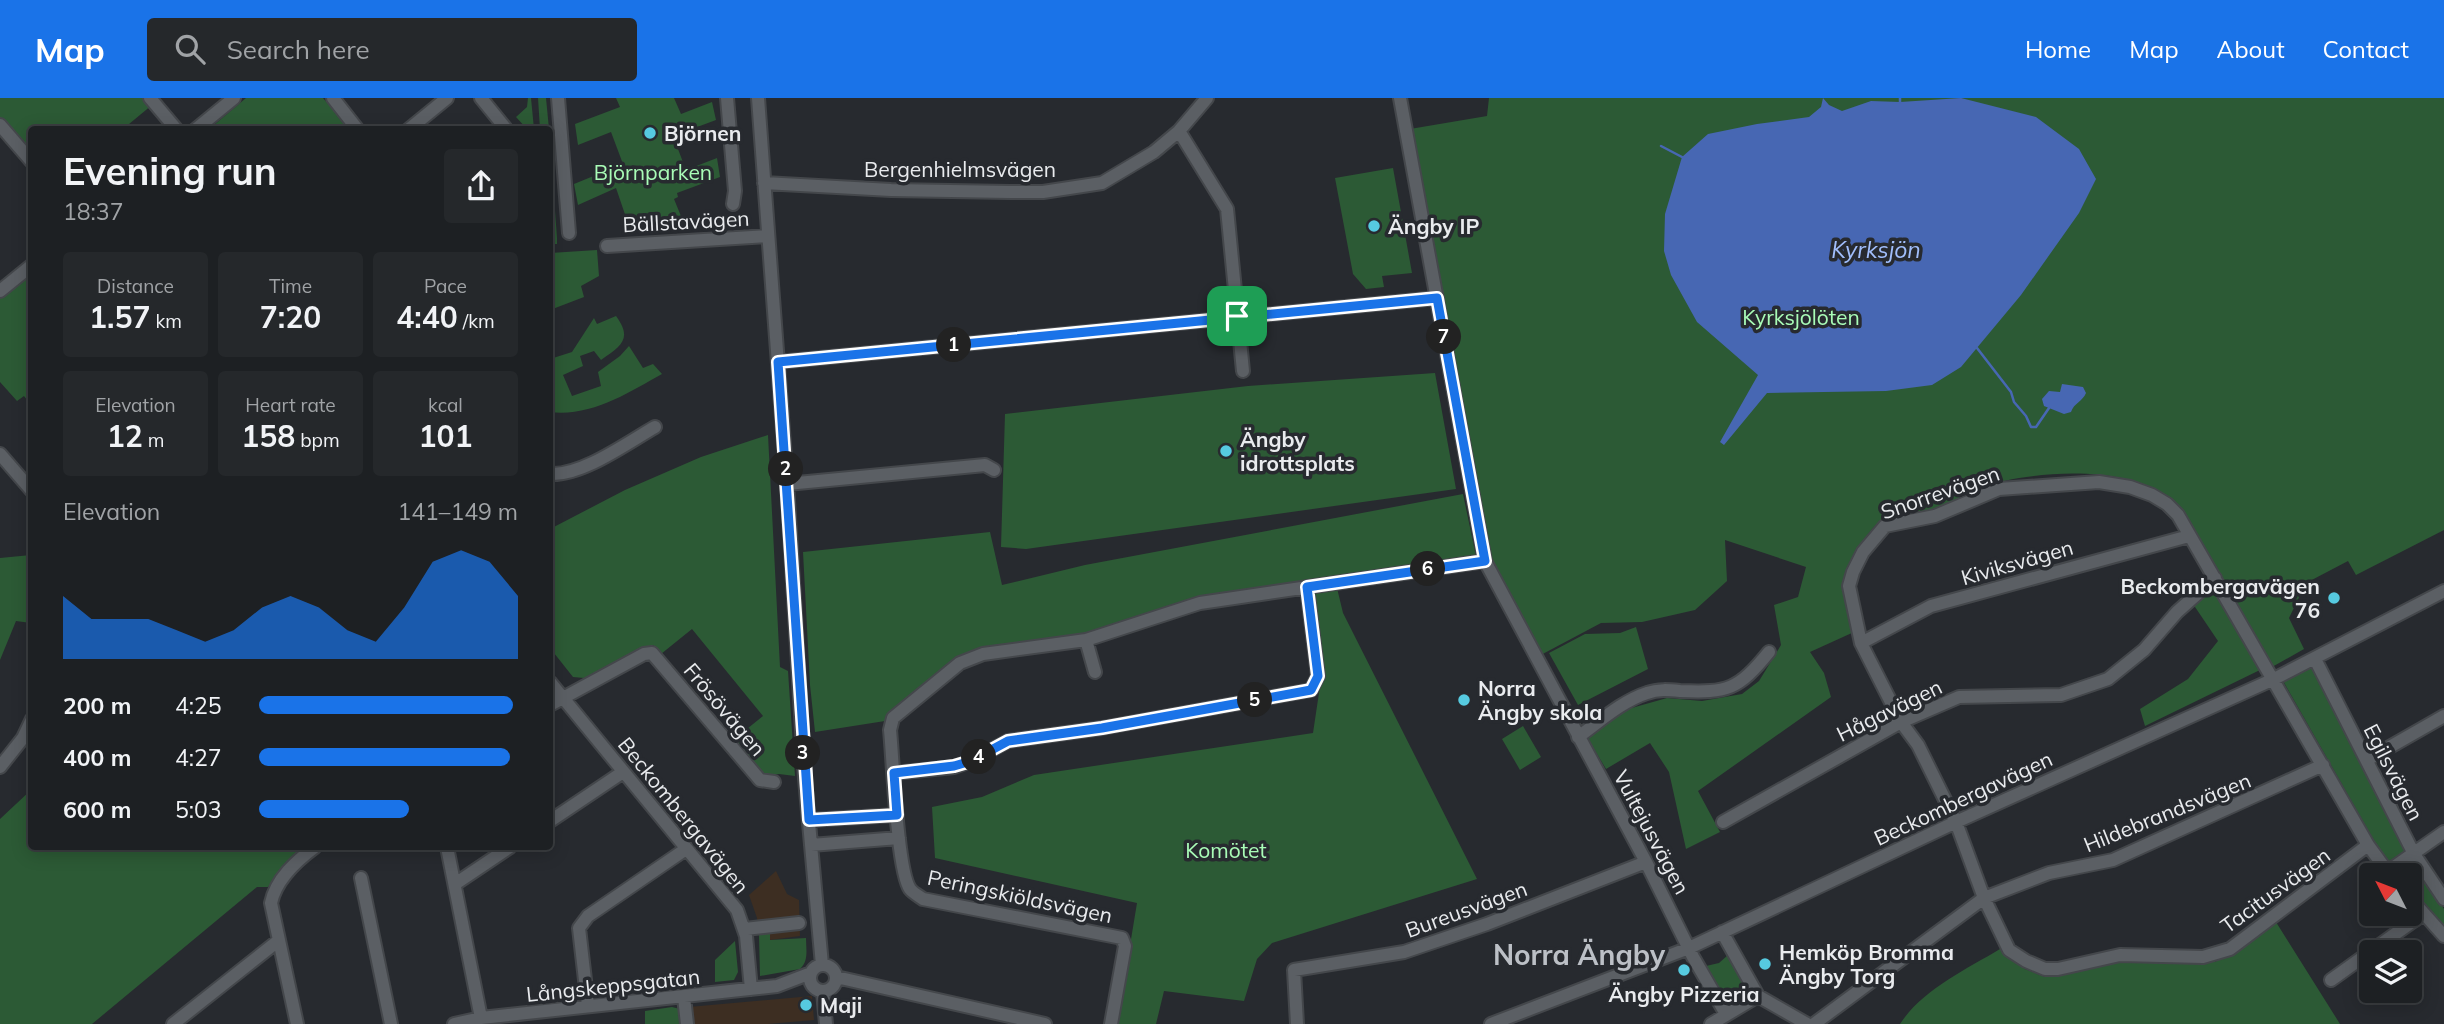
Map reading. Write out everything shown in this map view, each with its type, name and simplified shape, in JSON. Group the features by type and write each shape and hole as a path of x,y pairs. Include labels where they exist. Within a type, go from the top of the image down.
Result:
{"street":[{"path":"150,98 174,126"},
{"path":"200,126 234,98"},
{"path":"333,98 355,126"},
{"path":"413,126 447,98"},
{"path":"481,98 504,126"},
{"path":"558,98 569,233"},
{"name":"Bällstavägen","path":"727,98 735,191 733,204"},
{"name":"Bällstavägen","path":"758,98 811,845 816,969 810,982 820,991 826,1024"},
{"name":"Bergenhielmsvägen","path":"764,183 891,190 1043,191 1102,183 1154,152 1179,131 1207,98"},
{"name":"Vultejusvägen","path":"1400,98 1485,561 1726,1014"},
{"path":"0,125 28,157"},
{"path":"1179,131 1227,209 1243,371"},
{"name":"Bällstavägen","path":"607,246 768,236"},
{"path":"0,291 28,268"},
{"path":"778,362 1437,298"},
{"path":"553,474 587,465 655,427"},
{"path":"0,454 28,486"},
{"path":"787,484 985,465 994,470"},
{"name":"Snorrevägen","path":"1956,822 1861,643 1849,586 1853,572 1872,539 1885,526 1943,514 1999,489 2077,482 2130,487 2167,504 2178,515 2274,679"},
{"name":"Kiviksvägen","path":"1861,643 1931,606 2189,536"},
{"name":"Peringskiöldsvägen","path":"1111,1024 1125,946 1122,938 923,899 910,889 905,877 899,838 890,730 892,718 960,663 982,654 1086,640 1200,603 1485,561"},
{"name":"Hågavägen","path":"1723,822 1901,722 1959,698 2061,695 2108,679 2144,650 2177,612 2216,578"},
{"path":"894,773 954,766 971,761 1008,741 1102,728 1311,690 1318,676 1307,587"},
{"name":"Beckombergavägen","path":"1491,1024 1689,948 1956,822 2274,679 2444,591"},
{"path":"1086,640 1095,672"},
{"path":"1578,737 1621,707 1650,692 1724,690 1734,687 1753,673 1769,652"},
{"name":"Frösövägen","path":"562,698 644,654 652,653 760,780 774,782"},
{"name":"Egilsvägen","path":"2315,659 2414,854 2444,898"},
{"path":"2274,679 2381,863"},
{"name":"Beckombergavägen","path":"553,686 737,910 745,929 751,989"},
{"path":"553,703 562,698"},
{"path":"2367,760 2444,716"},
{"path":"0,767 28,727"},
{"name":"Hildebrandsvägen","path":"1814,1024 1984,898 2049,873 2113,860 2323,765"},
{"path":"553,819 623,772"},
{"path":"809,820 897,815"},
{"name":"Tacitusvägen","path":"1956,822 1984,898 2009,950 2045,969 2058,969 2120,955 2203,957 2230,949 2368,845"},
{"path":"2402,863 2444,832"},
{"path":"811,845 899,838"},
{"path":"588,1006 579,928 588,916 686,849"},
{"path":"297,1024 271,903 274,892 287,872 312,850"},
{"path":"448,850 481,1018"},
{"path":"455,884 506,850"},
{"name":"Bureusvägen","path":"1297,1024 1294,970 1404,952 1486,924 1646,862"},
{"path":"361,878 391,1024"},
{"path":"2331,980 2423,914 2444,936"},
{"path":"745,929 799,923"},
{"path":"1723,932 1758,996 1807,1024"},
{"path":"173,1024 278,940"},
{"path":"816,969 832,969 836,977 833,987 820,991"},
{"name":"Långskeppsgatan","path":"777,986 816,969"},
{"path":"836,977 1045,1024"},
{"name":"Långskeppsgatan","path":"454,1024 481,1018 777,986 820,991"},
{"path":"1711,1024 1758,996"},
{"path":"684,997 687,1024"}],"shaded area":[{"path":"776,871 787,894 799,900 800,936 770,940 769,933 759,935 757,918 749,895"},
{"path":"812,996 814,1020 768,1024 691,1024 689,1007"}],"green space":[{"path":"0,98 146,98 152,105 127,126 28,126 28,156 0,121"},
{"path":"246,98 323,98 347,126 213,126"},
{"path":"528,98 531,98 534,126 524,126 516,117 527,107"},
{"path":"538,98 546,98 549,126 540,126"},
{"name":"Björnparken","path":"616,98 674,98 681,114 712,102 716,120 673,136 686,170 717,158 720,177 677,193 678,197 674,199 685,226 630,229 616,188 578,205 574,184 623,164 611,132 578,145 575,124 620,107"},
{"name":"Kyrksjölöten","path":"1489,98 2444,98 2444,530 2356,575 2348,561 2306,583 2289,618 2304,649 2272,667 2168,497 2149,486 2102,475 2050,474 2024,477 1980,487 1937,508 1890,516 1876,525 1862,543 1846,578 1848,608 1854,632 1810,652 1824,673 1831,697 1698,791 1720,832 1686,849 1669,772 1650,743 1606,769 1586,736 1621,711 1667,698 1702,701 1742,694 1759,681 1781,645 1774,605 1798,597 1806,567 1725,540 1727,581 1695,610 1642,622 1601,623 1537,657 1489,557 1410,129 1487,116"},
{"name":"Ängby IP","path":"1393,168 1412,273 1382,276 1384,287 1366,289 1353,274 1335,178"},
{"path":"553,183 557,238 557,244 553,244"},
{"path":"597,250 599,276 581,286 584,297 553,309 553,253"},
{"path":"28,275 28,401 24,396 17,401 0,382 0,298"},
{"path":"616,316 624,336 619,346 601,360 594,351 580,356 583,366 563,375 572,396 601,386 598,372 629,346 643,368 653,364 662,374 609,402 580,411 553,412 553,358 572,352 594,318 597,324"},
{"name":"Ängby idrottsplats","path":"1435,373 1456,489 1026,549 1001,547 1005,414 1248,386"},
{"path":"768,435 780,667 788,671 795,776 779,774 762,777 732,741 763,716 692,629 661,654 653,645 642,648 584,678 573,677 553,652 553,527 625,490 701,457"},
{"path":"1463,494 1476,556 1190,602 1087,636 1002,647 934,678 885,721 815,732 803,552 990,532 1002,585 1085,565"},
{"path":"28,555 28,623 16,621 0,660 0,558"},
{"name":"Komötet","path":"1337,588 1343,613 1477,879 1272,943 1257,959 1244,1001 1164,991 1156,1024 1117,1024 1137,903 935,858 932,807 982,797 1034,775 1313,733 1323,666 1312,591"},
{"path":"2212,590 2218,594 2262,669 2145,726 2140,709 2188,679 2218,641 2193,604"},
{"path":"1636,627 1648,669 1578,705 1549,653 1585,634 1620,633"},
{"path":"2313,665 2416,863 2388,863 2384,858 2283,681"},
{"path":"1523,726 1541,757 1520,770 1502,739"},
{"path":"28,793 28,850 302,850 287,863 268,887 257,887 92,1024 0,1024 0,819"},
{"path":"2422,874 2444,909 2444,928 2422,904"},
{"path":"2276,922 2340,1024 1900,1024 1932,991 2000,949 2005,956 2025,969 2045,977 2119,960 2215,962"},
{"path":"770,933 770,940 806,938 806,959 800,969 760,976 759,935"},
{"path":"735,941 738,972 734,980 715,982 715,960"},
{"path":"1728,955 1746,988 1742,997 1731,1000 1725,998 1706,966 1719,963"},
{"path":"672,1007 680,1009 682,1024 645,1024 645,1011"}],"water":[{"name":"Kyrksjön","path":"1823,98 1829,105 1842,111 1871,101 1961,98 2036,117 2079,149 2096,179 2079,213 2021,295 1961,367 1932,385 1886,391 1767,393 1724,445 1720,442 1758,375 1697,322 1671,275 1664,251 1665,214 1682,157 1708,134 1809,117 1821,107"},
{"path":"2062,384 2083,387 2086,393 2071,412 2064,414 2044,406 2042,399 2049,391 2060,392"}],"waterway":[{"path":"1661,146 1682,157"},
{"path":"1977,348 2011,392 2014,402 2031,427 2036,427 2049,408"}],"place":[{"name":"Björnen","path":"650,133"},
{"name":"Ängby IP","path":"1374,226"},
{"name":"Ängby idrottsplats","path":"1226,451"},
{"name":"Beckombergavägen 76","path":"2334,598"},
{"name":"Norra Ängby skola","path":"1464,700"},
{"name":"Hemköp Bromma Ängby Torg","path":"1765,964"},
{"name":"Ängby Pizzeria","path":"1684,970"},
{"name":"Maji","path":"806,1005"}],"district":[{"name":"Norra Ängby","path":"1579,954"}],"route":[{"path":"1437,298 1485,561 1307,587 1318,676 1311,690 1102,728 1008,741 971,761 954,766 894,773 897,815 809,820 778,362 1237,316 1437,298"}]}
